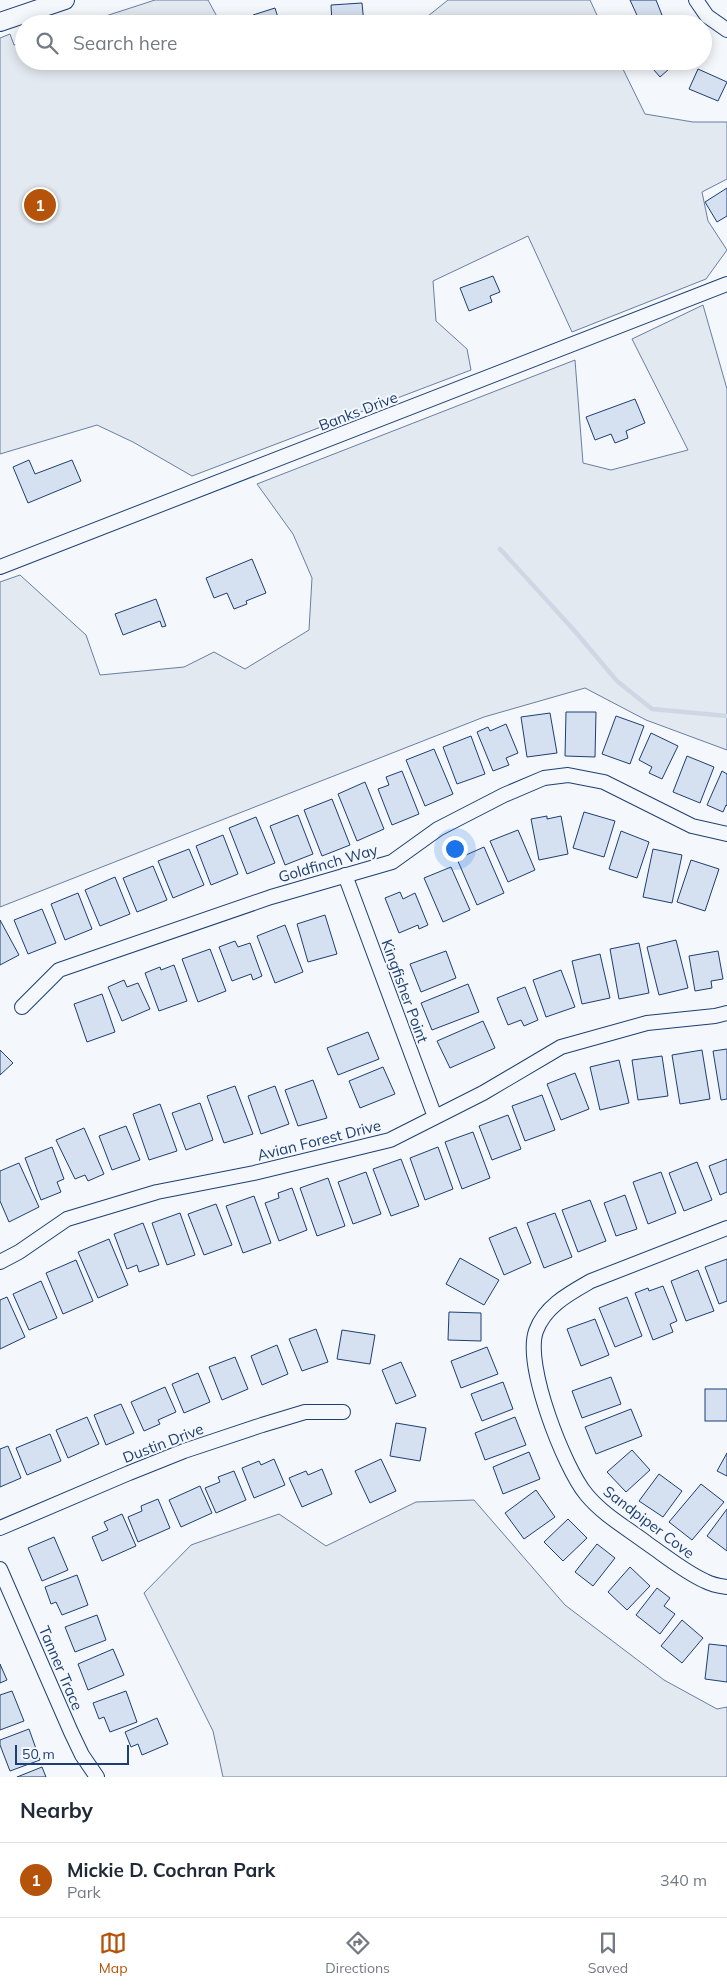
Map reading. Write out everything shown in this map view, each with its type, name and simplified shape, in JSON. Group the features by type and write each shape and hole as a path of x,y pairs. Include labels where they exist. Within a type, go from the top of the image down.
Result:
{"street":[{"path":"0,22 26,7 65,0"},
{"path":"696,0 706,15"},
{"path":"712,20 727,30"},
{"name":"Banks Drive","path":"0,567 727,284"},
{"name":"Goldfinch Way","path":"22,1007 58,970 271,897 392,862 438,829 504,795 544,778 568,775 604,782 692,826 727,834"},
{"name":"Kingfisher Point","path":"345,876 435,1117"},
{"name":"Avian Forest Drive","path":"0,1262 19,1252 66,1219 157,1192 254,1173 390,1140 482,1093 561,1047 647,1023 727,1013"},
{"name":"Sandpiper Cove","path":"727,1228 591,1281 576,1290 551,1308 542,1320 536,1331 534,1349 545,1405 573,1476 586,1494 606,1513 683,1569 717,1586 727,1587"},
{"name":"Dustin Drive","path":"0,1528 147,1466 262,1425 305,1412 343,1412"},
{"name":"Tanner Trace","path":"0,1568 70,1732 97,1777"}],"shaded area":[{"path":"155,0 208,0 216,15 109,15"},
{"path":"448,0 590,0 597,15 429,15"},
{"path":"10,34 15,45 15,70 623,70 645,114 693,122 727,122 727,179 702,192 708,221 727,250 706,279 572,332 528,236 433,281 436,321 467,349 471,370 192,476 133,442 97,425 0,454 0,38"},
{"path":"703,305 727,389 727,750 646,720 585,688 484,717 0,907 0,582 20,575 86,635 100,675 184,667 214,652 245,669 309,630 312,578 293,534 257,484 575,360 583,463 611,470 688,450 632,339"},
{"path":"474,1500 565,1605 664,1680 717,1709 727,1707 727,1777 223,1777 213,1731 144,1593 191,1545 279,1514 326,1546 416,1502"}],"building":[{"path":"630,0 656,0 662,15 637,15"},
{"path":"362,3 363,15 332,15 331,5"},
{"path":"275,8 277,15 253,15"},
{"path":"654,70 668,70 660,77"},
{"path":"698,70 727,82 718,101 689,89"},
{"path":"727,188 727,216 717,222 705,202"},
{"path":"493,276 500,292 490,296 492,302 469,311 460,288"},
{"path":"635,399 645,423 626,431 628,438 615,443 611,434 595,440 586,417"},
{"path":"29,460 35,474 72,460 81,481 28,503 13,467"},
{"path":"252,559 266,593 246,601 247,604 234,609 227,593 214,598 206,578"},
{"path":"156,599 166,626 162,627 160,621 123,635 115,614"},
{"path":"566,712 596,712 595,757 565,756"},
{"path":"550,713 557,753 527,757 521,717"},
{"path":"616,716 644,726 630,764 602,754"},
{"path":"506,724 518,753 506,758 509,765 493,771 477,732 488,727 490,731"},
{"path":"651,733 678,746 662,779 649,773 652,767 639,760"},
{"path":"471,736 485,774 457,784 443,747"},
{"path":"434,749 453,794 425,806 406,760"},
{"path":"687,756 714,767 700,803 673,792"},
{"path":"402,771 419,814 392,825 378,789 389,785 386,777"},
{"path":"722,771 727,774 727,806 723,812 707,805"},
{"path":"365,782 384,829 357,841 338,794"},
{"path":"332,799 350,845 322,856 304,810"},
{"path":"584,812 615,821 604,857 573,848"},
{"path":"298,815 313,854 285,865 270,826"},
{"path":"547,816 547,819 561,816 568,854 539,860 531,819"},
{"path":"256,817 275,863 247,874 229,828"},
{"path":"518,830 535,870 508,882 490,841"},
{"path":"621,831 649,842 637,878 609,869"},
{"path":"223,835 238,874 211,885 196,846"},
{"path":"484,847 504,893 477,905 457,859"},
{"path":"189,849 204,885 173,898 158,861"},
{"path":"653,849 682,855 672,903 643,897"},
{"path":"691,860 719,869 705,911 677,902"},
{"path":"153,866 167,900 137,912 123,878"},
{"path":"451,867 470,910 443,922 424,878"},
{"path":"115,877 130,914 100,926 85,890"},
{"path":"400,892 403,899 415,893 428,925 419,929 418,925 399,933 385,898"},
{"path":"78,893 92,929 65,940 51,904"},
{"path":"42,909 56,943 28,954 14,920"},
{"path":"325,915 337,954 308,962 297,924"},
{"path":"0,920 19,955 0,965"},
{"path":"285,925 303,972 275,983 257,936"},
{"path":"676,940 688,988 659,995 647,947"},
{"path":"235,941 238,947 250,943 262,976 253,980 251,974 232,981 219,947"},
{"path":"639,943 649,993 619,999 610,949"},
{"path":"210,949 226,991 198,1002 182,959"},
{"path":"446,951 456,978 421,992 410,964"},
{"path":"718,951 723,979 711,981 712,988 695,991 689,956"},
{"path":"600,954 610,998 582,1004 572,961"},
{"path":"174,965 187,1001 159,1011 145,973 160,967 161,970"},
{"path":"561,970 575,1007 546,1017 533,980"},
{"path":"124,980 127,987 138,983 150,1009 122,1021 108,987"},
{"path":"468,984 479,1012 432,1030 421,1003"},
{"path":"525,987 538,1020 524,1026 521,1020 508,1025 497,998"},
{"path":"102,994 115,1032 87,1042 74,1004"},
{"path":"483,1021 495,1048 450,1068 437,1041"},
{"path":"368,1032 379,1059 338,1075 327,1048"},
{"path":"727,1049 727,1099 721,1100 713,1051"},
{"path":"0,1050 13,1063 0,1075"},
{"path":"702,1050 710,1099 680,1104 672,1055"},
{"path":"662,1056 668,1096 638,1100 632,1060"},
{"path":"619,1060 629,1103 600,1110 590,1067"},
{"path":"383,1067 395,1094 360,1108 349,1081"},
{"path":"575,1073 589,1109 561,1120 547,1084"},
{"path":"313,1080 327,1118 298,1126 285,1090"},
{"path":"235,1086 253,1134 224,1143 207,1096"},
{"path":"275,1086 289,1124 261,1134 248,1096"},
{"path":"542,1095 555,1130 525,1141 512,1106"},
{"path":"200,1103 213,1140 186,1150 172,1113"},
{"path":"160,1104 177,1151 149,1160 133,1114"},
{"path":"508,1115 521,1149 492,1160 479,1126"},
{"path":"126,1126 140,1160 112,1170 99,1136"},
{"path":"84,1128 104,1174 88,1181 85,1175 75,1179 56,1140"},
{"path":"473,1132 490,1178 462,1189 445,1142"},
{"path":"52,1147 64,1179 57,1182 61,1192 41,1200 25,1158"},
{"path":"438,1147 453,1189 425,1200 410,1158"},
{"path":"401,1159 419,1206 391,1216 373,1169"},
{"path":"727,1159 727,1192 720,1195 709,1166"},
{"path":"697,1162 712,1200 684,1211 669,1173"},
{"path":"19,1163 39,1207 9,1222 0,1201 0,1171"},
{"path":"366,1172 381,1214 353,1224 338,1182"},
{"path":"661,1172 676,1213 648,1224 633,1182"},
{"path":"328,1178 345,1226 317,1236 300,1188"},
{"path":"292,1188 307,1230 279,1241 265,1203 279,1198 278,1193"},
{"path":"625,1195 637,1229 616,1236 604,1203"},
{"path":"254,1196 271,1243 243,1253 226,1206"},
{"path":"590,1200 606,1241 578,1252 562,1210"},
{"path":"216,1204 232,1245 204,1255 188,1214"},
{"path":"180,1213 195,1255 167,1265 152,1223"},
{"path":"555,1213 572,1257 544,1268 527,1223"},
{"path":"143,1223 159,1265 139,1272 137,1265 127,1269 114,1234"},
{"path":"516,1227 531,1263 504,1275 489,1238"},
{"path":"109,1239 128,1285 98,1298 78,1252"},
{"path":"460,1258 499,1280 484,1305 446,1284"},
{"path":"727,1259 727,1301 719,1304 705,1267"},
{"path":"76,1260 93,1301 63,1314 46,1273"},
{"path":"698,1270 714,1311 686,1321 671,1281"},
{"path":"41,1281 57,1318 29,1330 13,1294"},
{"path":"663,1286 677,1321 670,1324 673,1332 653,1340 635,1293 648,1288 649,1291"},
{"path":"7,1297 25,1337 0,1349 0,1300"},
{"path":"627,1297 642,1336 615,1347 599,1308"},
{"path":"449,1312 481,1313 481,1341 448,1340"},
{"path":"595,1319 609,1355 581,1366 567,1329"},
{"path":"316,1329 328,1362 302,1371 289,1339"},
{"path":"342,1330 375,1335 370,1364 337,1359"},
{"path":"277,1345 288,1374 262,1385 251,1356"},
{"path":"487,1347 498,1374 461,1388 451,1361"},
{"path":"235,1357 248,1389 222,1400 209,1367"},
{"path":"401,1362 416,1396 396,1404 382,1370"},
{"path":"198,1373 210,1402 184,1413 172,1384"},
{"path":"611,1377 621,1404 582,1418 572,1391"},
{"path":"503,1382 513,1409 482,1421 471,1394"},
{"path":"165,1387 176,1412 158,1420 160,1424 144,1431 131,1402"},
{"path":"705,1389 727,1389 727,1421 705,1421"},
{"path":"121,1404 134,1433 106,1445 94,1415"},
{"path":"631,1409 642,1436 596,1454 585,1427"},
{"path":"87,1417 99,1444 68,1458 56,1430"},
{"path":"515,1417 526,1445 485,1460 475,1433"},
{"path":"396,1423 426,1428 420,1461 390,1456"},
{"path":"50,1434 61,1461 27,1475 16,1448"},
{"path":"8,1446 21,1478 0,1487 0,1449"},
{"path":"632,1450 650,1470 626,1492 607,1472"},
{"path":"529,1452 540,1479 503,1494 493,1467"},
{"path":"727,1453 727,1476 717,1471"},
{"path":"274,1459 285,1485 254,1498 242,1468 259,1461 261,1465"},
{"path":"381,1459 396,1491 370,1503 355,1471"},
{"path":"322,1469 332,1494 302,1507 289,1478 306,1471 308,1475"},
{"path":"234,1471 246,1500 216,1513 205,1488 220,1482 218,1477"},
{"path":"659,1474 682,1491 663,1517 639,1501"},
{"path":"701,1484 724,1502 692,1540 669,1522"},
{"path":"200,1486 212,1513 181,1527 169,1500"},
{"path":"536,1490 555,1517 524,1539 505,1513"},
{"path":"158,1499 170,1528 138,1542 128,1517 142,1511 141,1506"},
{"path":"727,1509 727,1551 707,1536"},
{"path":"122,1514 136,1546 102,1561 92,1537 108,1530 104,1522"},
{"path":"568,1519 587,1538 563,1561 544,1542"},
{"path":"54,1537 68,1570 42,1581 28,1548"},
{"path":"597,1544 615,1558 593,1586 575,1572"},
{"path":"630,1567 650,1586 627,1610 608,1592"},
{"path":"77,1575 88,1605 62,1615 56,1602 51,1604 45,1587"},
{"path":"657,1588 670,1598 664,1606 675,1614 660,1634 636,1615"},
{"path":"97,1615 106,1640 75,1652 65,1627"},
{"path":"682,1620 703,1638 682,1663 661,1646"},
{"path":"709,1644 727,1646 727,1682 705,1679"},
{"path":"113,1649 124,1675 88,1690 78,1664"},
{"path":"0,1664 7,1680 0,1683"},
{"path":"12,1691 24,1721 0,1730 0,1695"},
{"path":"126,1691 137,1722 110,1732 104,1717 99,1719 93,1703"},
{"path":"157,1718 168,1744 142,1755 138,1744 131,1747 125,1732"},
{"path":"29,1729 40,1760 10,1771 0,1745 0,1740"},
{"path":"42,1767 46,1777 17,1777"}],"waterway":[{"path":"500,549 573,629 617,681 652,709 727,716"}],"place":[{"name":"Mickie D. Cochran Park","path":"40,205"}]}
